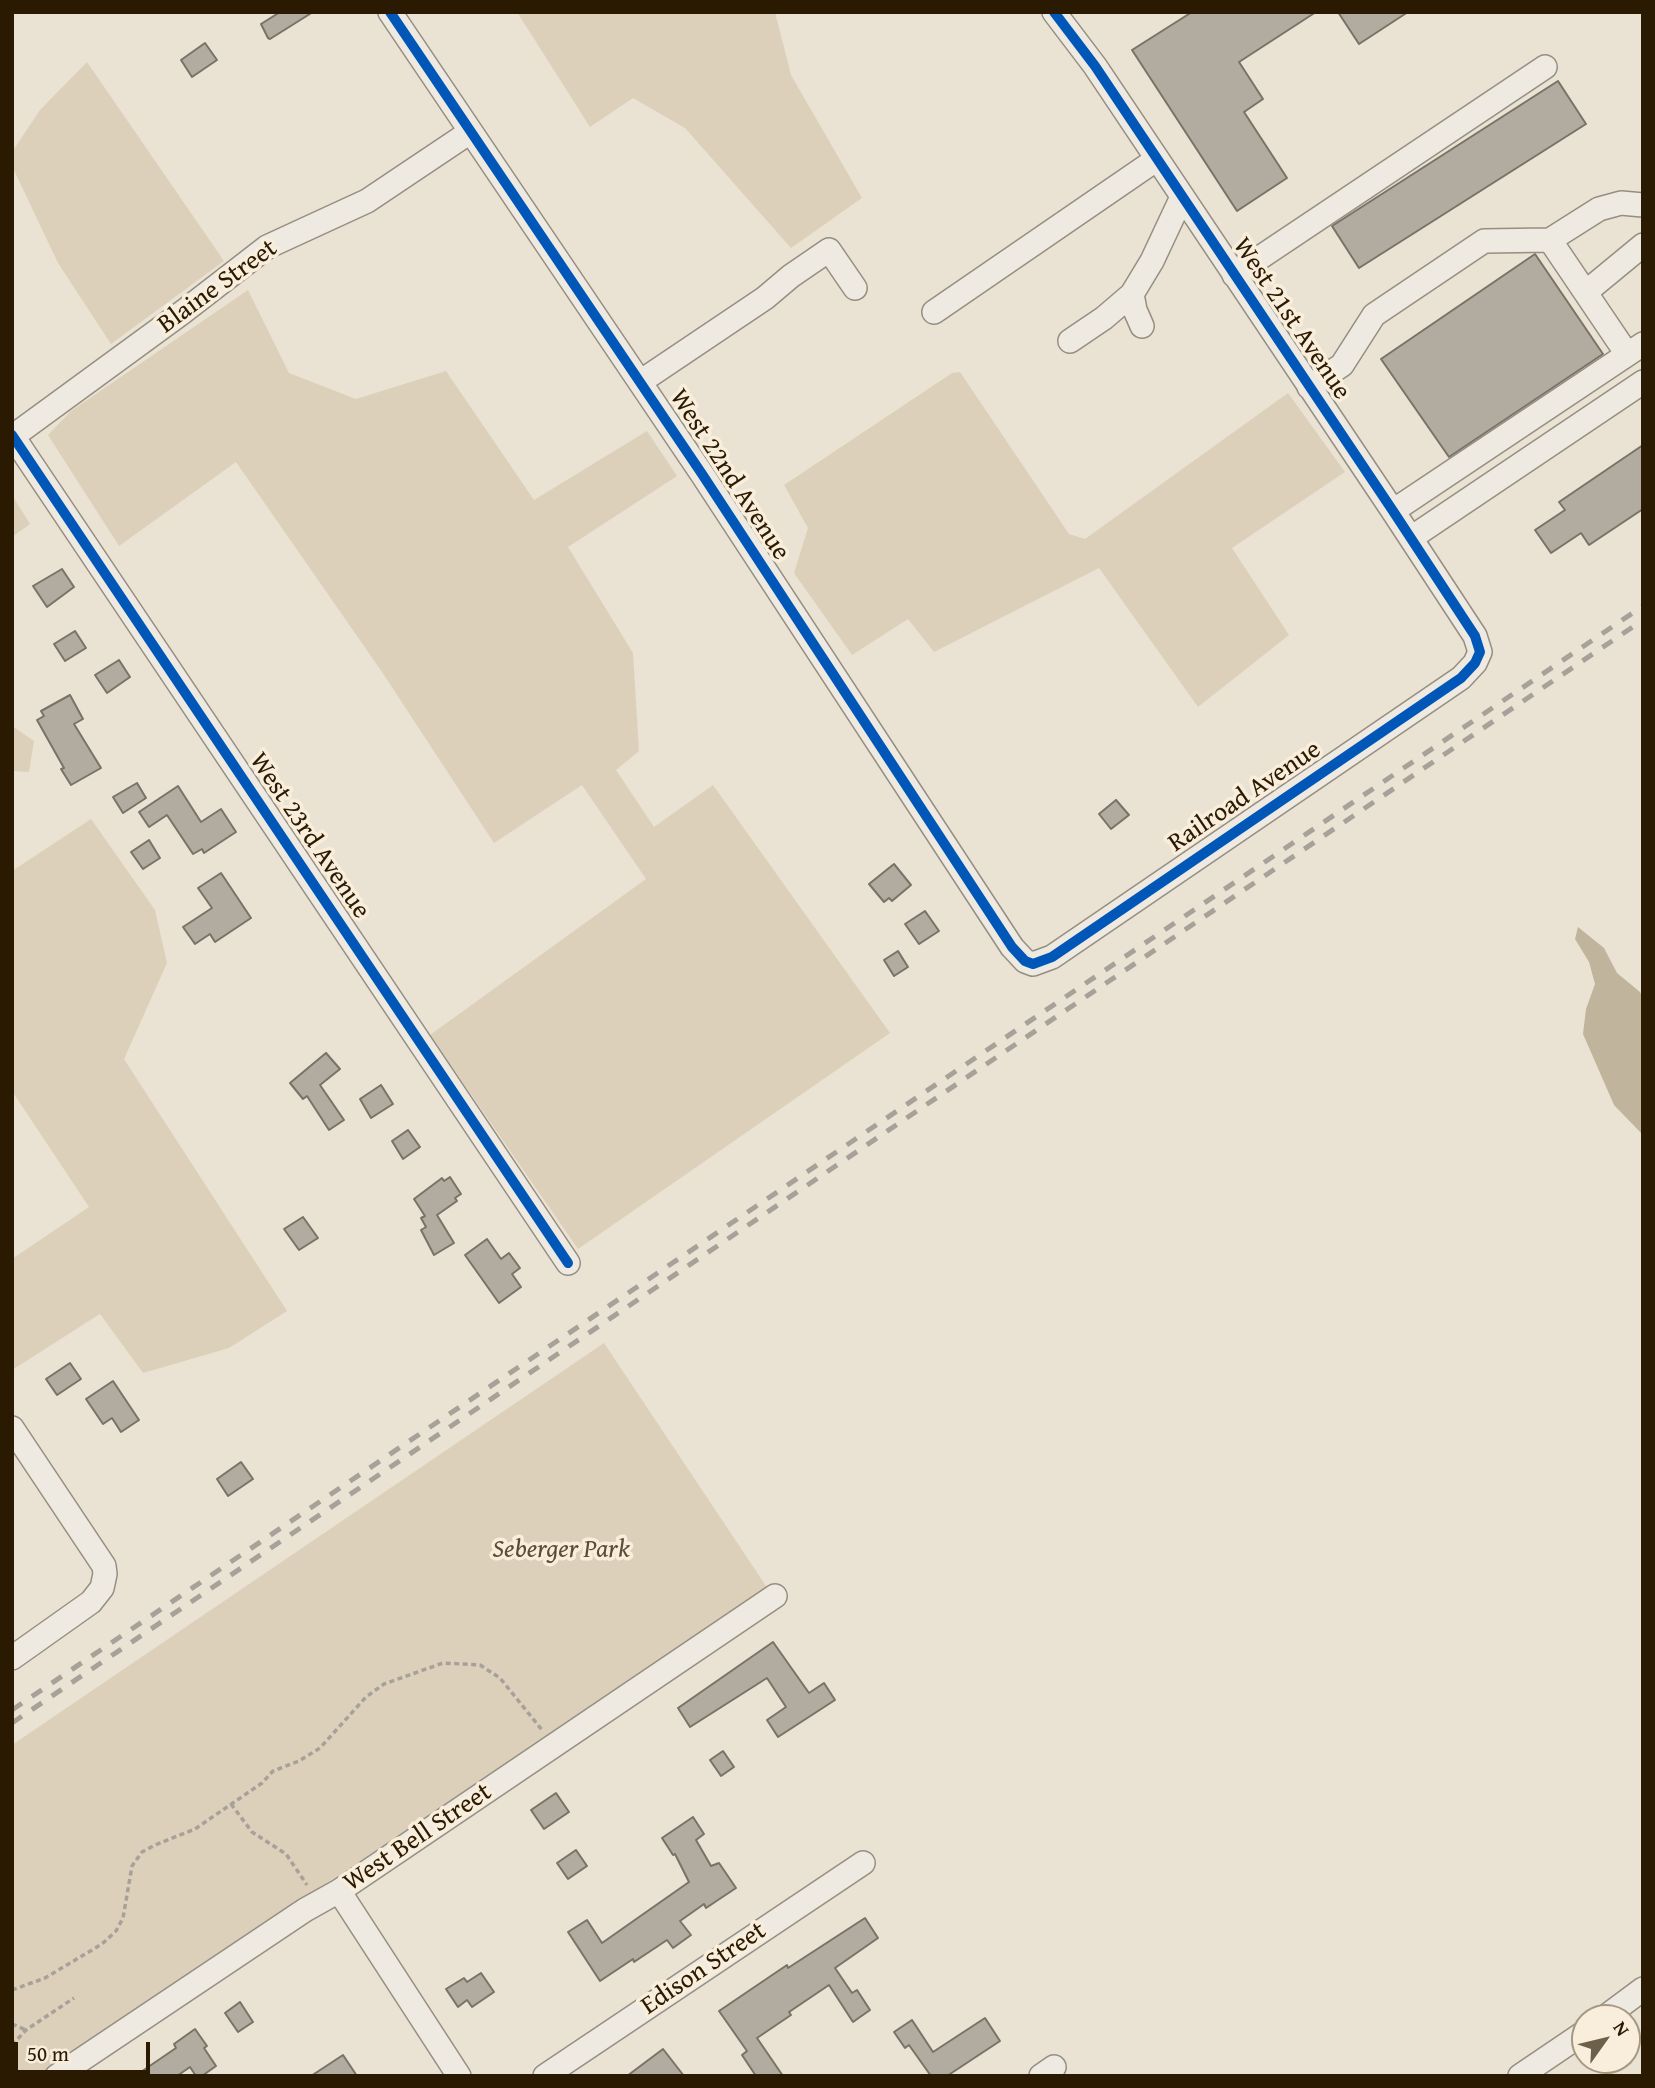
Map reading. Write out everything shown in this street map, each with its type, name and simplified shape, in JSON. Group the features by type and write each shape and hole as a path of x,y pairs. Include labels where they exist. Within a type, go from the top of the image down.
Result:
{"street":[{"name":"West 22nd Avenue","path":"390,12 640,382 1004,936 1016,953 1029,963"},
{"name":"West 21st Avenue","path":"1054,12 1095,66 1411,538 1475,636 1480,647 1480,656"},
{"path":"1234,275 1545,67"},
{"name":"Blaine Street","path":"13,436 183,313 267,247 367,201 470,132"},
{"path":"934,312 1157,159"},
{"path":"1070,341 1104,318 1132,294 1152,261 1182,197"},
{"path":"1309,387 1342,365 1374,315 1484,241 1550,240 1599,209 1620,203 1643,205"},
{"path":"1393,511 1635,349 1586,292 1550,240"},
{"path":"1586,292 1643,245"},
{"path":"640,382 765,298 790,276 829,250 855,288"},
{"path":"1132,294 1142,326"},
{"path":"1411,538 1643,382"},
{"name":"West 23rd Avenue","path":"13,436 568,1263"},
{"name":"Railroad Avenue","path":"1029,963 1038,963 1052,957 1461,678 1480,656"},
{"path":"12,1428 104,1566 102,1588 91,1602 12,1658"},
{"name":"West Bell Street","path":"57,2076 329,1897 775,1596"},
{"name":"Edison Street","path":"545,2076 863,1863"},
{"path":"329,1897 458,2076"},
{"path":"1623,2004 1643,1989"},
{"path":"1520,2076 1571,2041"}],"path":[{"path":"12,1990 45,1978 110,1938 122,1918 136,1858 155,1845 195,1829 262,1783 273,1771 320,1748 375,1690 393,1680 443,1663 480,1665 495,1673 518,1697 552,1747"},
{"path":"231,1804 252,1832 286,1854 329,1897"},
{"path":"12,2045 26,2029 74,1998"},
{"path":"12,2024 26,2029"}],"green space":[{"path":"517,12 775,12 791,75 862,198 791,248 685,128 633,98 590,127"},
{"path":"87,62 224,261 111,344 58,263 12,166 12,152 40,110"},
{"path":"248,290 289,373 356,399 446,371 534,500 647,431 677,476 568,547 633,653 639,751 616,770 654,827 713,785 890,1033 578,1249 430,1035 646,879 582,785 494,843 382,672 236,462 119,546 48,435 71,411"},
{"path":"960,372 1069,534 1085,539 1288,393 1345,472 1232,548 1289,635 1198,707 1099,568 934,652 908,619 852,655 794,573 808,528 784,485 952,373"},
{"path":"12,495 30,524 12,537"},
{"path":"12,726 34,741 29,772 12,771"},
{"path":"91,819 155,910 167,963 124,1059 287,1311 229,1348 143,1373 100,1314 12,1370 12,1259 89,1207 12,1091 12,871"},
{"name":"Seberger Park","path":"604,1343 768,1589 37,2076 12,2076 12,1745"}],"shaded area":[{"path":"1578,927 1604,948 1617,973 1640,992 1643,998 1643,1135 1614,1105 1583,1034 1586,1009 1595,984 1589,962 1575,939"}],"building":[{"path":"280,12 313,12 270,39 261,24"},
{"path":"1192,12 1316,12 1239,62 1263,99 1244,112 1287,178 1237,211 1132,50"},
{"path":"1338,12 1408,12 1359,44"},
{"path":"205,43 217,60 192,77 181,60"},
{"path":"1558,81 1586,124 1359,268 1332,226"},
{"path":"1535,254 1603,354 1449,457 1381,359"},
{"path":"1643,445 1643,509 1589,545 1581,533 1551,553 1535,530 1565,510 1559,502"},
{"path":"62,569 74,587 47,607 33,586"},
{"path":"75,631 86,648 65,661 54,644"},
{"path":"119,660 130,677 107,693 95,675"},
{"path":"70,695 83,719 74,724 101,768 71,785 37,720 44,716 41,711"},
{"path":"137,783 146,798 123,813 113,797"},
{"path":"178,786 201,822 221,809 236,832 204,853 202,849 193,854 167,815 149,827 139,812"},
{"path":"1116,800 1129,815 1111,829 1099,814"},
{"path":"149,840 160,858 143,869 131,852"},
{"path":"894,864 911,885 892,901 889,898 884,902 869,884"},
{"path":"221,873 251,918 215,942 210,934 195,944 183,927 212,908 198,888"},
{"path":"925,911 939,931 919,944 905,924"},
{"path":"898,951 908,967 894,976 884,960"},
{"path":"326,1053 340,1069 320,1085 344,1120 329,1130 307,1096 303,1099 290,1083"},
{"path":"381,1085 393,1104 371,1118 360,1099"},
{"path":"408,1130 420,1147 403,1159 392,1141"},
{"path":"450,1177 461,1194 455,1198 457,1201 437,1215 454,1243 434,1255 421,1230 426,1227 421,1218 425,1216 414,1199 442,1178 444,1181"},
{"path":"303,1217 318,1238 299,1250 284,1229"},
{"path":"487,1239 501,1259 509,1253 520,1268 512,1274 521,1287 499,1303 465,1255"},
{"path":"70,1363 81,1379 57,1395 46,1379"},
{"path":"113,1381 139,1420 121,1432 112,1418 103,1424 86,1399"},
{"path":"241,1462 253,1479 228,1496 217,1479"},
{"path":"773,1642 809,1693 824,1683 835,1700 778,1737 767,1720 786,1707 767,1678 690,1727 678,1708"},
{"path":"723,1751 734,1767 721,1776 710,1760"},
{"path":"556,1793 569,1812 544,1829 531,1810"},
{"path":"693,1817 704,1834 696,1840 711,1866 719,1863 736,1888 706,1908 704,1904 680,1921 691,1935 673,1948 667,1940 600,1981 568,1932 587,1920 602,1943 689,1882 675,1854 673,1855 662,1838"},
{"path":"576,1850 587,1866 568,1879 557,1863"},
{"path":"865,1918 878,1938 835,1968 852,1993 857,1990 870,2010 853,2022 829,1985 757,2038 783,2076 756,2076 742,2055 747,2051 719,2011 787,1965 788,1968"},
{"path":"481,1973 494,1992 472,2007 467,2000 458,2007 446,1989 464,1978 467,1982"},
{"path":"240,2002 253,2022 238,2032 225,2013"},
{"path":"985,2018 1000,2041 947,2076 931,2076 909,2045 905,2048 894,2032 912,2020 933,2052"},
{"path":"195,2029 216,2066 202,2076 196,2076 190,2067 177,2076 135,2076 176,2048 174,2044"},
{"path":"663,2049 684,2076 627,2076"},
{"path":"343,2055 357,2076 311,2076"}],"railway":[{"path":"12,1710 1643,606"},
{"path":"12,1723 1643,620"}],"cycle path":[{"path":"390,12 702,474 1012,947 1025,961 1033,964 1052,957 1461,678 1475,663 1480,652 1475,636 1393,511 1095,66 1054,12"},
{"path":"12,435 568,1263"}]}
